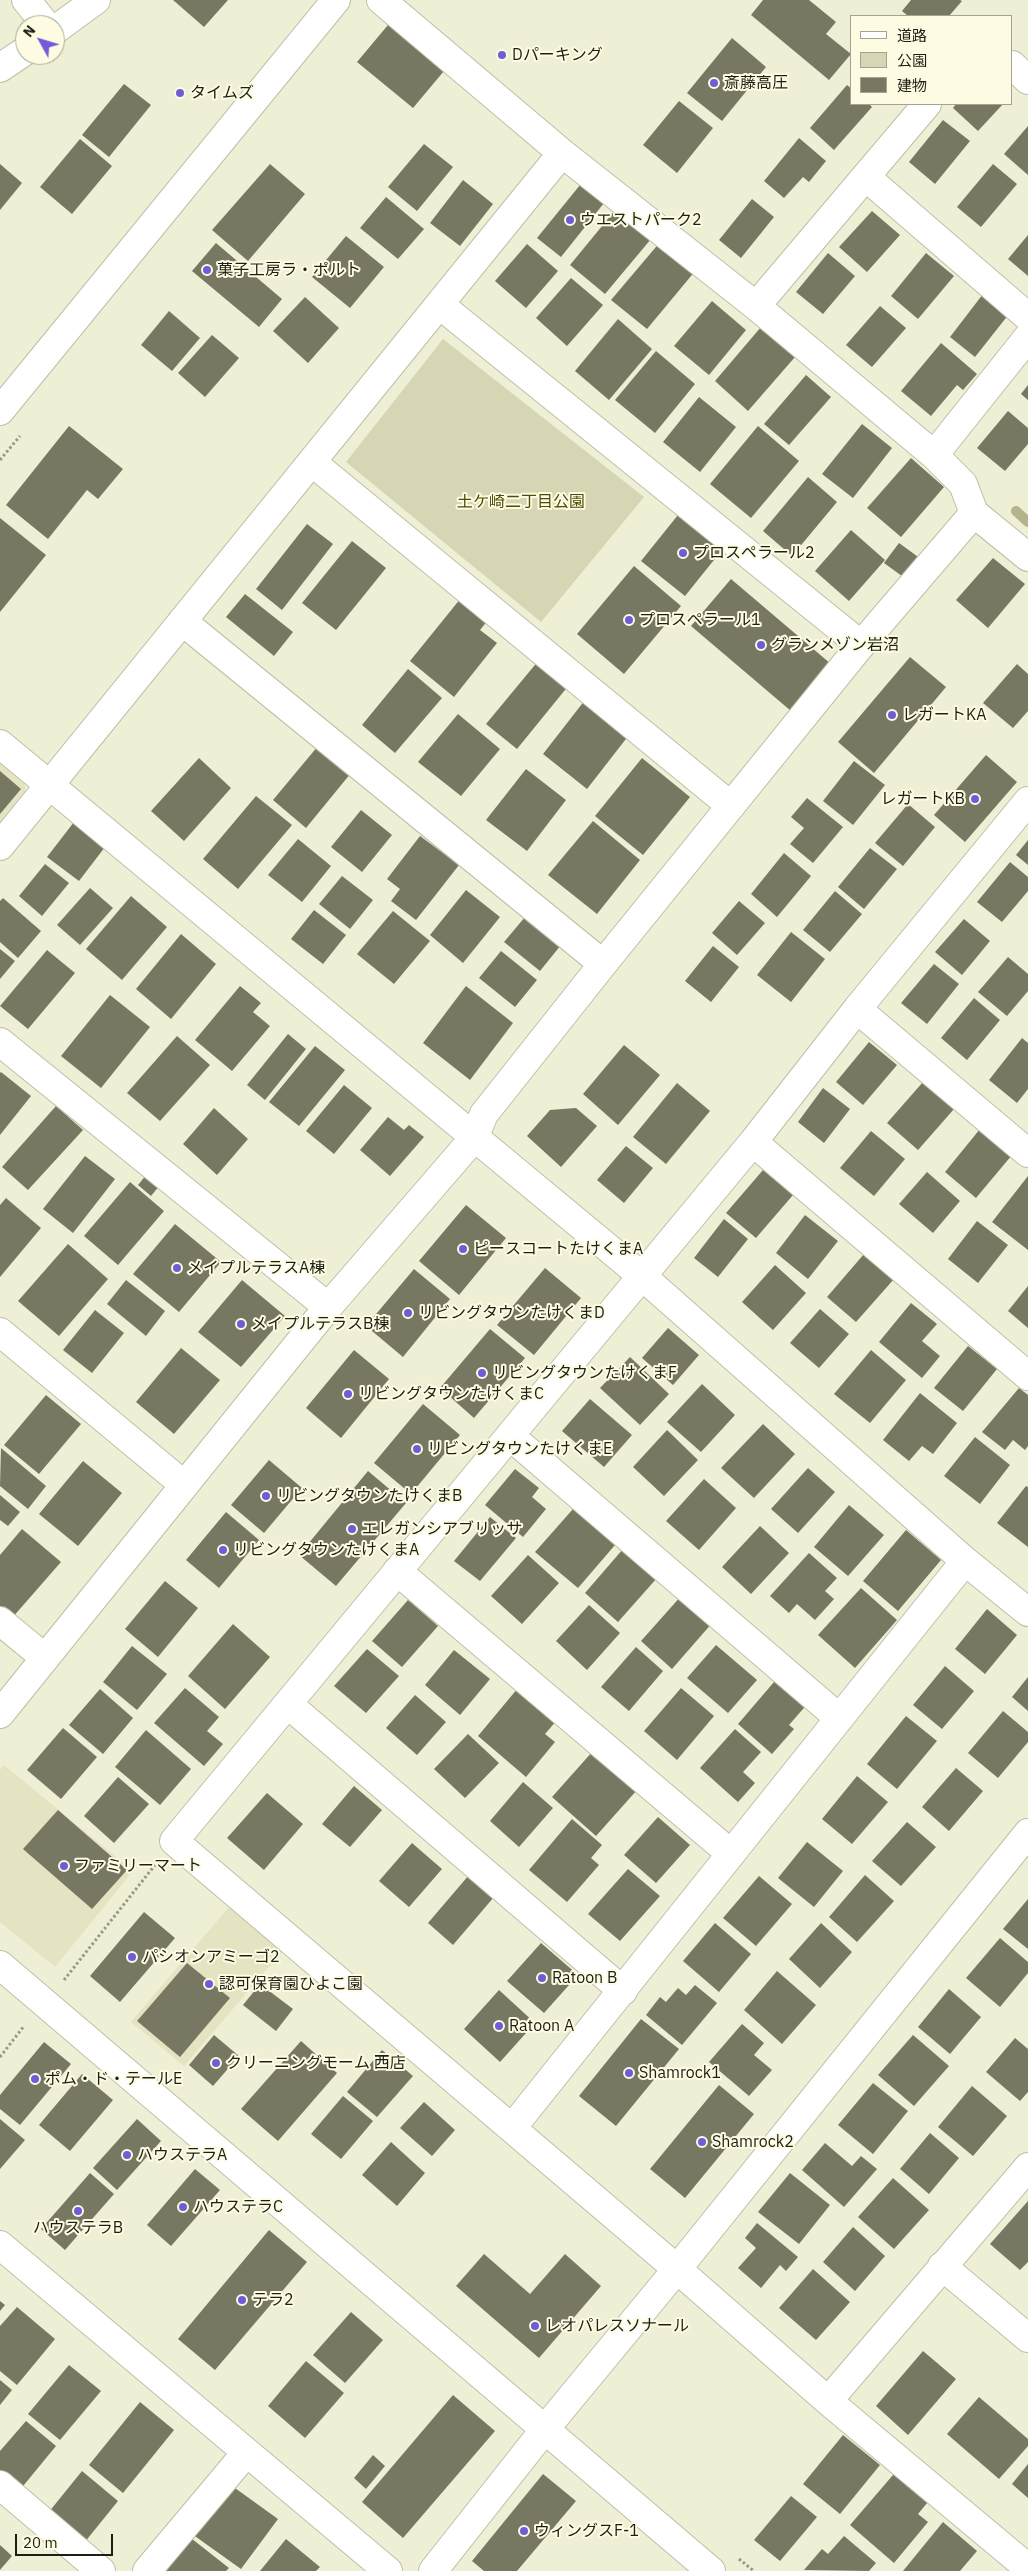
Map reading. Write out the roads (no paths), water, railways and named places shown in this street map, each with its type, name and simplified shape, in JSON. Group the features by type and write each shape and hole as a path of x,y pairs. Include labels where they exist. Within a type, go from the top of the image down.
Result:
{"street":[{"path":"26,0 38,15"},
{"path":"65,23 96,0"},
{"path":"0,411 336,0"},
{"path":"381,0 562,153 756,306 934,455 963,484 974,513 1028,557"},
{"path":"0,68 15,58"},
{"path":"1013,66 1028,80"},
{"path":"756,306 926,105"},
{"path":"0,846 182,620 313,463 562,153"},
{"path":"866,177 1028,317"},
{"path":"440,305 861,645"},
{"path":"934,455 1028,337"},
{"path":"313,463 730,806"},
{"path":"0,1714 328,1307 474,1138 484,1114 603,964 861,645 974,513"},
{"path":"182,620 603,964"},
{"path":"0,744 642,1276 966,1561 1028,1612"},
{"path":"1028,801 857,1009 753,1142 289,1705 174,1841 677,2269 828,2401 1028,2568"},
{"path":"857,1009 1025,1144"},
{"path":"0,1042 328,1307"},
{"path":"753,1142 1028,1376"},
{"path":"0,1332 184,1484"},
{"path":"510,1436 839,1718"},
{"path":"512,2128 623,1991 730,1853 966,1561"},
{"path":"398,1571 730,1853"},
{"path":"0,1621 45,1658"},
{"path":"289,1705 623,1991"},
{"path":"433,2571 545,2429 677,2269 1028,1833"},
{"path":"0,1964 711,2571"},
{"path":"828,2401 1028,2167"},
{"path":"0,2245 388,2571"},
{"path":"942,2266 1028,2338"},
{"path":"147,2571 246,2453"},
{"path":"0,2485 101,2571"}],"waterway":[{"path":"1016,511 1028,522"}],"place":[{"name":"Dパーキング","path":"502,55"},
{"name":"斎藤高圧","path":"714,83"},
{"name":"タイムズ","path":"180,93"},
{"name":"ウエストパーク2","path":"570,220"},
{"name":"菓子工房ラ・ポルト","path":"207,270"},
{"name":"プロスペラール2","path":"683,553"},
{"name":"プロスペラール1","path":"629,620"},
{"name":"グランメゾン岩沼","path":"761,645"},
{"name":"レガートKA","path":"892,715"},
{"name":"レガートKB","path":"975,799"},
{"name":"ピースコートたけくまA","path":"463,1249"},
{"name":"メイプルテラスA棟","path":"177,1268"},
{"name":"リビングタウンたけくまD","path":"408,1313"},
{"name":"メイプルテラスB棟","path":"241,1324"},
{"name":"リビングタウンたけくまF","path":"482,1373"},
{"name":"リビングタウンたけくまC","path":"348,1394"},
{"name":"リビングタウンたけくまE","path":"417,1449"},
{"name":"リビングタウンたけくまB","path":"266,1496"},
{"name":"エレガンシアブリッサ","path":"352,1529"},
{"name":"リビングタウンたけくまA","path":"223,1550"},
{"name":"ファミリーマート","path":"64,1866"},
{"name":"パシオンアミーゴ2","path":"132,1957"},
{"name":"Ratoon B","path":"542,1978"},
{"name":"認可保育園ひよこ園","path":"209,1984"},
{"name":"Ratoon A","path":"499,2026"},
{"name":"クリーニングモーム 西店","path":"216,2063"},
{"name":"Shamrock1","path":"629,2073"},
{"name":"ポム・ド・テールE","path":"35,2079"},
{"name":"Shamrock2","path":"702,2142"},
{"name":"ハウステラA","path":"127,2155"},
{"name":"ハウステラC","path":"183,2207"},
{"name":"ハウステラB","path":"78,2211"},
{"name":"テラ2","path":"242,2300"},
{"name":"レオパレスソナール","path":"535,2326"},
{"name":"ウィングスF-1","path":"524,2531"}],"park label":[{"name":"土ケ崎二丁目公園","path":"521,502"}]}
